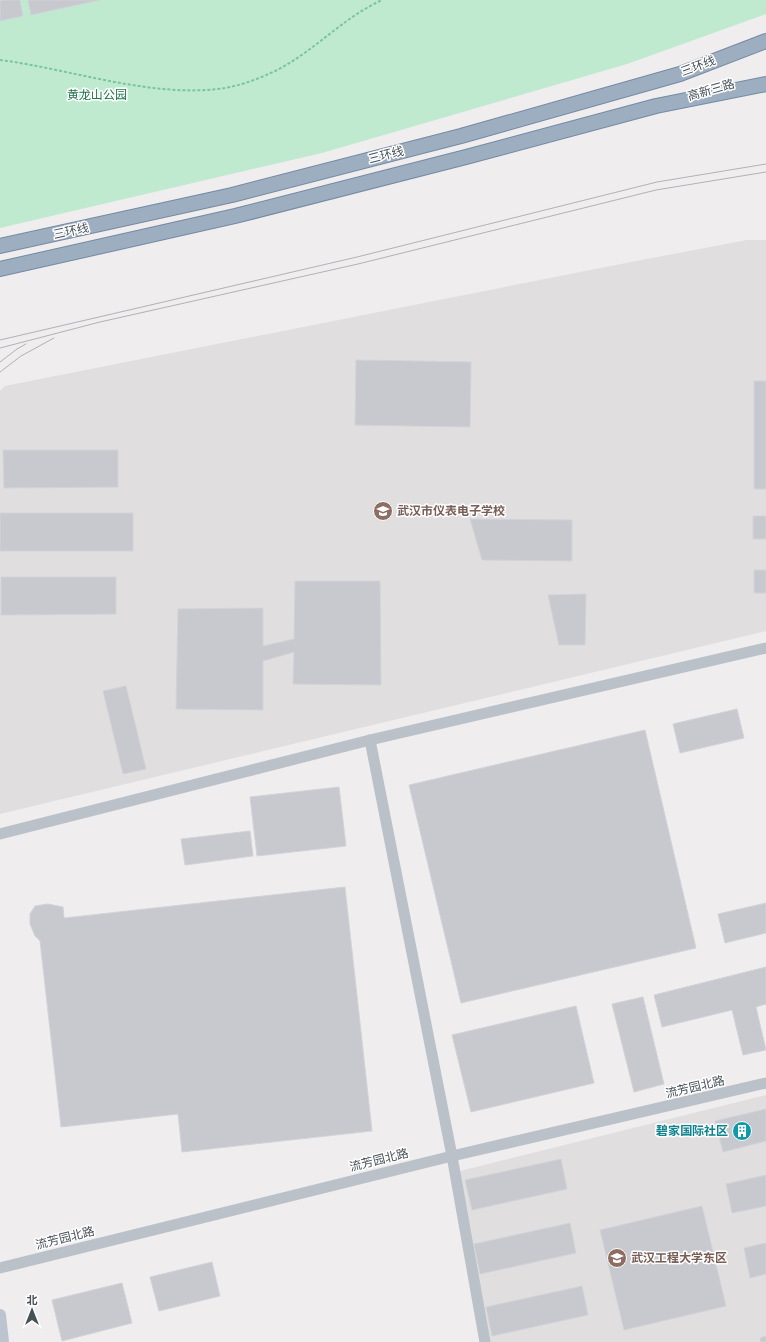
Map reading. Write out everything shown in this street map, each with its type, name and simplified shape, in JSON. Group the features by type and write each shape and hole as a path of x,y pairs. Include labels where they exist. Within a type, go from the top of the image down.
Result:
{"highway":[{"name":"三环线","path":"0,246 232,195 461,136 680,74 766,40"},
{"name":"高新三路","path":"680,74 766,48"},
{"name":"高新三路","path":"656,106 766,74"},
{"name":"三环线","path":"0,270 235,216 466,157 656,106 766,84"}],"main road":[{"path":"0,1315 3,1342"}],"street":[{"path":"0,834 370,740 766,648"},
{"path":"370,740 452,1156 485,1342"},
{"name":"流芳园北路","path":"0,1268 452,1156 766,1084"}],"path":[{"path":"0,60 134,85 192,90 224,88 253,81 275,71 303,54 355,16 382,0"}],"shaded area":[{"name":"武汉市仪表电子学校","path":"747,240 766,240 766,631 0,814 0,391 5,386"},
{"name":"武汉工程大学东区","path":"766,1095 766,1342 486,1342 452,1173"}],"green space":[{"name":"黄龙山公园","path":"0,0 766,0 766,14 627,64 322,153 0,228"}],"building":[{"path":"20,0 23,16 0,21 0,1"},
{"path":"28,0 100,0 31,15"},
{"path":"356,360 471,362 470,427 355,425"},
{"path":"754,381 766,381 766,489 754,489"},
{"path":"3,450 118,450 118,487 4,488"},
{"path":"0,513 133,513 133,551 0,551"},
{"path":"753,516 766,516 766,539 753,539"},
{"path":"470,519 572,520 572,561 482,560"},
{"path":"754,570 766,570 766,593 754,593"},
{"path":"1,577 116,577 116,614 1,615"},
{"path":"295,581 380,581 381,685 293,684 294,652 263,661 263,710 176,709 178,609 263,608 263,646 294,639"},
{"path":"586,594 585,645 559,645 548,595"},
{"path":"126,686 146,769 123,774 103,691"},
{"path":"737,709 744,738 680,753 673,724"},
{"path":"645,730 696,948 461,1003 409,785"},
{"path":"339,787 346,846 257,856 250,797"},
{"path":"250,831 253,856 185,865 181,839"},
{"path":"345,887 372,1131 182,1152 178,1114 61,1127 40,941 35,936 30,924 30,914 35,906 48,904 63,907 64,918"},
{"path":"766,903 766,933 725,943 718,914"},
{"path":"766,967 766,1004 756,1007 766,1050 743,1055 732,1010 662,1027 654,995"},
{"path":"643,997 664,1084 634,1092 612,1004"},
{"path":"576,1006 594,1083 471,1112 452,1035"},
{"name":"碧家国际社区","path":"766,1109 766,1141 723,1152 715,1121"},
{"path":"561,1159 567,1189 472,1210 465,1180"},
{"path":"766,1175 766,1206 732,1213 726,1184"},
{"path":"702,1206 726,1306 624,1330 600,1230"},
{"path":"570,1223 576,1253 480,1274 474,1244"},
{"path":"766,1243 766,1274 750,1278 744,1248"},
{"path":"212,1262 220,1296 159,1311 150,1277"},
{"path":"122,1283 132,1323 62,1341 52,1300"},
{"path":"582,1286 588,1315 492,1336 486,1307"},
{"path":"766,1336 766,1342 761,1342 760,1338"}],"tram line":[{"path":"0,340 357,257 657,182 766,164"},
{"path":"0,348 100,322 358,264 656,190 766,172"},
{"path":"0,372 21,356 54,338"},
{"path":"0,362 26,344"}],"place":[{"name":"武汉市仪表电子学校","path":"383,511"},
{"name":"碧家国际社区","path":"742,1131"},
{"name":"武汉工程大学东区","path":"617,1258"}]}
